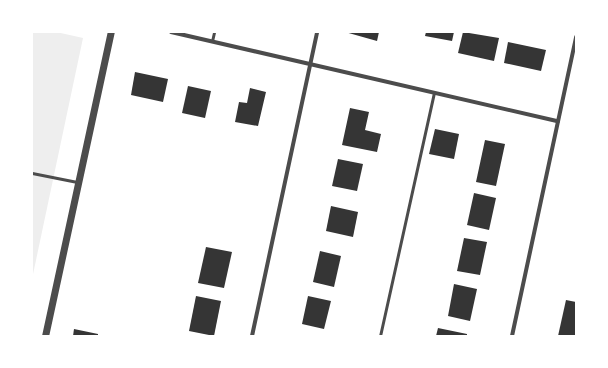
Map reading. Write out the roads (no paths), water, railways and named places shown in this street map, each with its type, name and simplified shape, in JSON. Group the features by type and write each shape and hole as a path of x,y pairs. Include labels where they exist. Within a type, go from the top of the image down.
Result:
{"street":[{"path":"45,336 80,182 111,32"},
{"path":"171,32 558,121"},
{"path":"252,336 309,63 317,32"},
{"path":"512,336 576,37"}],"lane":[{"path":"212,41 214,32"},
{"path":"380,336 434,93"},
{"path":"32,173 80,182"}]}
